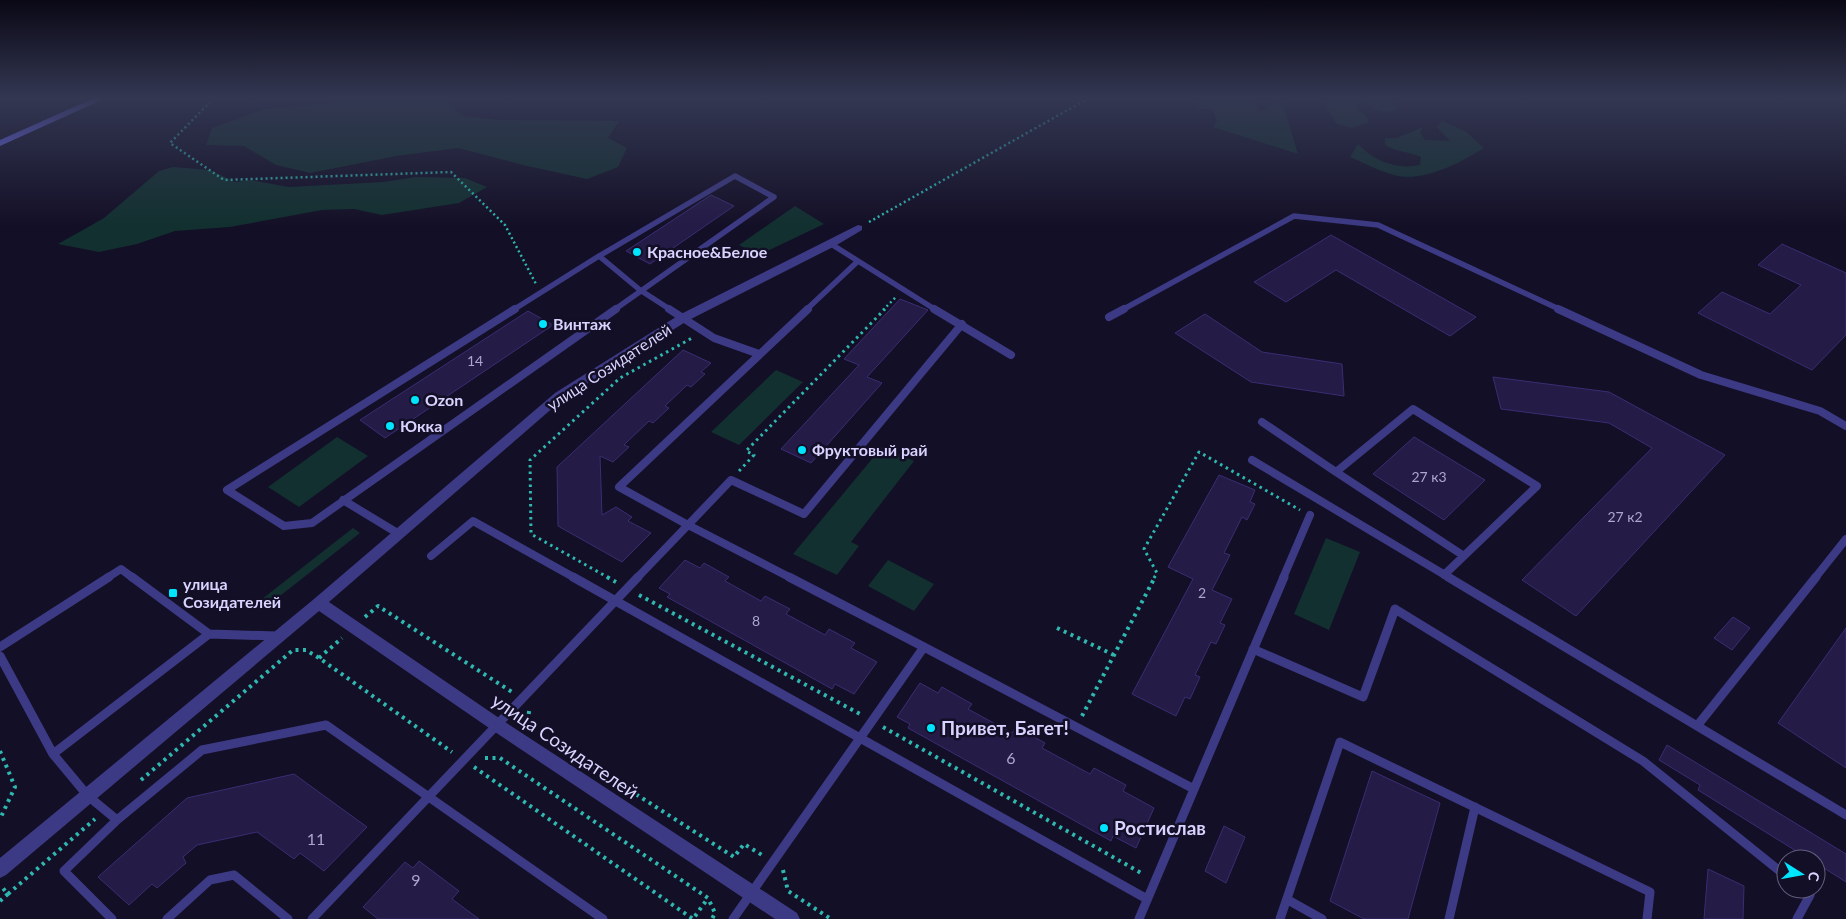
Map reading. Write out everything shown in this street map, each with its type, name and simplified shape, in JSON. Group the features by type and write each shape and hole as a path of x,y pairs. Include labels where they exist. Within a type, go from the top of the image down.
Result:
{"street":[{"name":"улица Созидателей","path":"0,869 319,603 559,396 683,318 832,244 858,228"},
{"name":"улица Созидателей","path":"319,603 497,725 791,919"}],"lane":[{"path":"734,176 774,197 312,523 284,526 227,490 541,293 599,256 734,176"},
{"path":"1109,317 1294,216 1378,225 1701,375 1820,411 1846,426"},
{"path":"832,244 857,262 1011,355"},
{"path":"599,256 640,290 704,332 714,338 759,354"},
{"path":"857,262 619,487 688,525 1194,788"},
{"path":"312,919 731,480 804,514 962,324"},
{"path":"1336,472 1413,409 1537,486 1444,575"},
{"path":"1262,422 1464,556"},
{"path":"1252,460 1846,815"},
{"path":"343,500 399,534"},
{"path":"1139,919 1143,897 1194,788 1310,515"},
{"path":"431,556 473,521 1143,897"},
{"path":"1697,726 1846,539"},
{"path":"0,647 121,569 209,634 279,636"},
{"path":"1253,649 1363,696 1395,609 1642,761 1776,868"},
{"path":"52,754 209,634"},
{"path":"733,919 924,647"},
{"path":"0,656 52,754 88,796 117,820"},
{"path":"112,919 64,871 117,820 202,750 326,725 603,919"},
{"path":"1280,919 1340,742 1650,892 1646,919"},
{"path":"1448,919 1475,807"},
{"path":"167,919 210,880 234,875 288,919"},
{"path":"1797,919 1808,899"},
{"path":"1288,900 1322,919"}],"path":[{"path":"172,141 170,143 224,180 451,172 505,225 541,293"},
{"path":"858,228 1013,141"},
{"path":"731,480 754,455 746,451 903,289"},
{"path":"704,332 620,378 530,460 531,534 872,721 1147,876 1143,897"},
{"path":"1076,727 1157,573 1144,549 1198,452 1310,515"},
{"path":"319,658 378,606 530,703 528,724 536,730"},
{"path":"1057,628 1114,655"},
{"path":"135,785 293,650 306,650 463,761 693,919 708,898"},
{"path":"0,751 15,787 0,820"},
{"path":"474,767 483,758 500,758 708,898 716,913 712,919"},
{"path":"586,762 734,857 744,844 773,862 785,871 788,891 832,919"},
{"path":"0,901 105,810"},
{"path":"0,884 8,894"}],"green space":[{"path":"207,141 613,141 627,148 618,167 587,179 458,148 396,156 310,173 276,165 244,146 206,145"},
{"path":"1257,141 1294,141 1298,154"},
{"path":"1385,141 1476,141 1484,148 1464,160 1440,170 1428,174 1405,177 1377,169 1350,157 1358,144 1371,155 1386,163 1403,166 1420,165 1421,157 1385,145"},
{"path":"173,167 210,170 235,182 250,180 289,187 383,182 416,177 465,178 487,187 459,203 382,215 354,209 322,210 230,227 175,231 137,244 99,252 58,244 104,218 159,171"},
{"path":"795,206 824,224 759,255 739,245"},
{"path":"776,370 803,382 739,445 711,432"},
{"path":"337,437 368,456 299,507 268,487"},
{"path":"882,447 914,461 851,542 859,546 837,575 793,554"},
{"path":"353,528 360,533 261,611 253,606"},
{"path":"1326,538 1360,552 1329,630 1294,614"},
{"path":"888,560 934,584 914,611 868,586"}],"building":[{"path":"711,195 734,206 650,264 626,251"},
{"path":"1331,235 1476,317 1450,336 1336,270 1286,302 1254,282"},
{"path":"1782,244 1846,273 1846,335 1812,370 1698,313 1722,292 1770,314 1801,285 1758,265"},
{"path":"900,299 928,310 867,377 882,383 811,463 781,449 859,365 844,359"},
{"path":"528,311 553,325 385,438 360,420"},
{"path":"1205,314 1262,352 1342,364 1344,396 1251,382 1175,333"},
{"path":"683,350 711,363 701,372 705,374 691,387 687,385 665,406 669,408 653,423 649,421 624,445 629,447 613,462 600,456 602,515 616,507 632,517 628,521 651,533 622,562 558,526 557,467"},
{"path":"1493,377 1609,392 1725,455 1576,616 1522,580 1652,448 1609,423 1501,409"},
{"path":"1414,437 1485,480 1444,520 1373,474"},
{"path":"1219,475 1255,490 1250,502 1255,504 1247,520 1242,517 1224,553 1230,555 1212,590 1232,599 1220,623 1225,625 1216,644 1211,642 1195,675 1200,677 1190,699 1185,697 1176,716 1132,694 1193,579 1168,567"},
{"path":"685,560 700,568 704,563 729,577 725,581 761,601 765,596 790,609 786,614 825,635 829,629 855,643 851,648 877,662 854,694 835,684 832,689 667,597 670,594 659,588"},
{"path":"1733,617 1750,628 1732,650 1714,638"},
{"path":"1846,628 1846,768 1778,723"},
{"path":"920,683 938,693 942,687 972,704 968,709 1012,733 1016,727 1045,743 1042,748 1090,774 1094,768 1126,785 1123,791 1154,808 1136,848 1113,836 1111,841 908,728 910,724 897,717"},
{"path":"1667,745 1846,854 1846,882 1826,869 1826,849 1793,849 1698,790 1700,785 1659,760"},
{"path":"1372,771 1440,803 1408,919 1364,919 1330,901"},
{"path":"294,774 367,827 324,871 300,853 294,859 257,832 197,845 183,857 186,863 157,888 152,884 129,905 98,877 187,798"},
{"path":"1224,826 1245,837 1226,883 1205,871"},
{"path":"419,861 459,891 452,899 479,919 378,919 363,907 405,862 413,868"},
{"path":"1708,869 1744,886 1743,919 1704,919"}],"place":[{"name":"Красное&Белое","path":"637,252"},
{"name":"Винтаж","path":"543,324"},
{"name":"Ozon","path":"415,400"},
{"name":"Юкка","path":"390,426"},
{"name":"Фруктовый рай","path":"802,450"},
{"name":"улица Созидателей","path":"173,593"},
{"name":"Привет, Багет!","path":"931,728"},
{"name":"Ростислав","path":"1104,828"}]}
